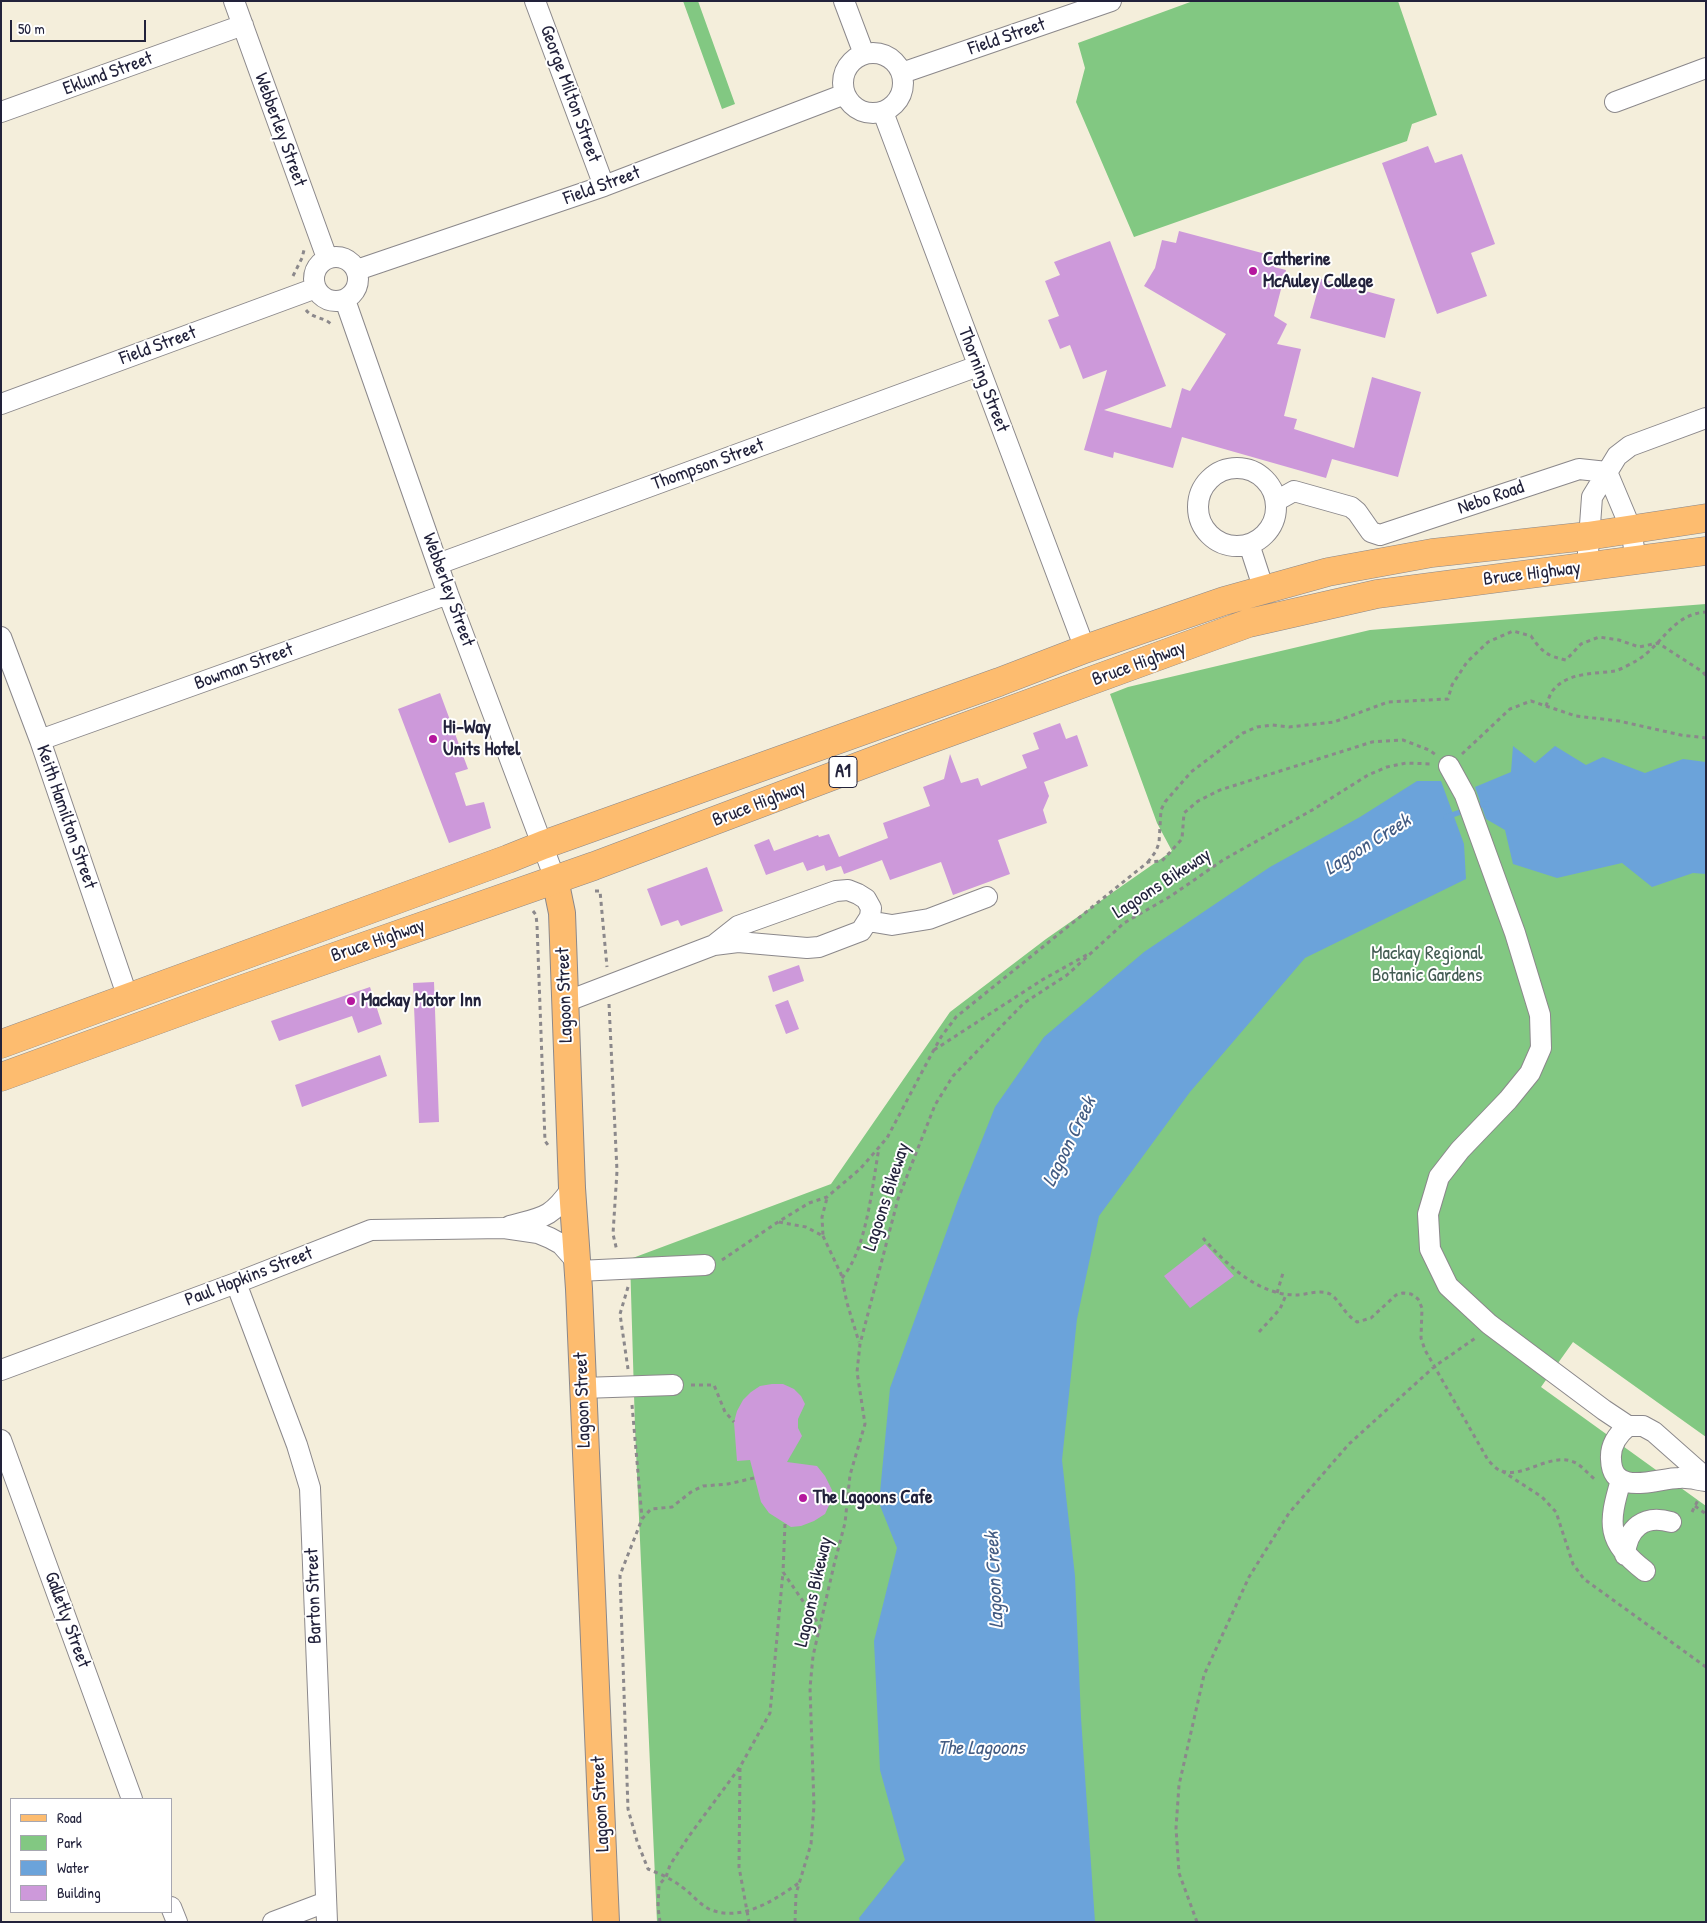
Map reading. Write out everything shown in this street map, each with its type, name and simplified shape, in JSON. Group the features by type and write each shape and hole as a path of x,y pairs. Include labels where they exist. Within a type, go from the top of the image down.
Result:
{"highway":[{"name":"Bruce Highway","path":"1,1044 543,845 980,689 1085,649 1224,601 1328,572 1432,553 1588,536 1706,518"},
{"name":"Bruce Highway","path":"1,1077 234,992 602,863 915,745 1249,624 1377,594 1706,551"}],"main road":[{"name":"Lagoon Street","path":"555,879 561,903 572,1188 578,1266 606,1922"}],"street":[{"name":"Webberley Street","path":"234,1 327,258"},
{"name":"George Milton Street","path":"535,1 604,186"},
{"path":"844,1 864,54"},
{"name":"Field Street","path":"902,73 1111,1"},
{"name":"Eklund Street","path":"1,112 243,25"},
{"path":"874,52 883,54 892,59 899,66 902,73 904,85 902,95 896,104 883,112 867,113 858,109 845,94 844,74 848,65 855,58 864,54 874,52"},
{"path":"1615,102 1706,68"},
{"name":"Field Street","path":"357,270 604,186 845,94"},
{"name":"Thorning Street","path":"883,112 1085,649"},
{"path":"341,257 348,260 357,270 358,284 356,291 345,300 330,301 322,297 316,288 314,277 316,269 327,258 341,257"},
{"name":"Field Street","path":"1,404 316,288"},
{"name":"Webberley Street","path":"345,300 448,594 555,879"},
{"name":"Thompson Street","path":"438,564 978,366"},
{"path":"1587,567 1592,497 1617,456 1630,446 1706,418"},
{"path":"1229,468 1243,468 1256,472 1271,488 1276,501 1274,520 1268,532 1258,541 1249,544 1232,546 1218,542 1207,534 1200,523 1197,509 1199,495 1205,483 1216,474 1229,468"},
{"name":"Nebo Road","path":"1276,501 1294,491 1344,504 1357,512 1368,530 1375,534 1386,533 1579,469 1607,472"},
{"path":"1607,472 1631,529 1636,561"},
{"path":"1249,544 1264,590"},
{"name":"Bowman Street","path":"40,740 448,594"},
{"name":"Keith Hamilton Street","path":"1,638 40,740 128,998"},
{"path":"1449,766 1465,795 1475,820 1514,933 1540,1015 1542,1048 1530,1073 1508,1100 1460,1150 1439,1177 1428,1214 1430,1249 1448,1286 1489,1324 1628,1426 1643,1426 1654,1432 1706,1480"},
{"path":"565,1002 714,945 738,942 807,948 819,947 861,931 868,921 871,908 866,900 858,894 848,890 836,890 738,926 714,945"},
{"path":"868,921 892,925 929,919 987,897"},
{"name":"Paul Hopkins Street","path":"504,1228 544,1217 559,1206 572,1188"},
{"name":"Paul Hopkins Street","path":"1,1370 236,1283 371,1230 504,1228 550,1238 561,1244 578,1266"},
{"path":"578,1266 628,1269 705,1265"},
{"name":"Barton Street","path":"236,1283 297,1445 310,1488 327,1922"},
{"path":"582,1388 673,1385"},
{"path":"1628,1426 1617,1435 1611,1451 1612,1468 1619,1488 1612,1515 1612,1530 1625,1554 1645,1571"},
{"name":"Galletly Street","path":"1,1440 132,1798"},
{"path":"1619,1488 1678,1478 1706,1480"},
{"path":"1625,1554 1626,1541 1642,1523 1657,1519 1671,1522"},
{"path":"273,1922 326,1902"},
{"path":"172,1910 176,1922"}],"path":[{"path":"1546,706 1554,689 1570,678 1617,670 1636,661 1653,650 1679,620 1706,612"},
{"path":"705,1265 722,1260 809,1203 827,1197 860,1169 888,1138 933,1051 956,1017 1148,862 1159,843 1161,810 1165,802 1191,772 1243,732 1257,727 1272,725 1289,727 1334,722 1388,702 1448,699 1452,685 1467,662 1488,642 1512,631 1531,636 1542,652 1566,660 1581,644 1598,637 1619,640 1639,646 1658,643 1703,672 1706,676"},
{"path":"1148,862 1162,861 1182,839 1184,813 1198,801 1220,790 1372,742 1403,740 1429,750 1449,766 1510,709 1532,701 1576,716 1620,721 1681,735 1706,738"},
{"name":"Lagoons Bikeway","path":"794,1922 796,1894 812,1844 814,1806 810,1688 813,1656 845,1523 850,1475 864,1424 857,1372 860,1344 898,1199 934,1105 953,1076 1024,1002 1067,975 1124,923 1171,896 1223,860 1314,809 1368,775 1387,767 1406,763 1449,766"},
{"path":"595,890 600,891 608,985 617,1171 613,1234 616,1249 628,1269 628,1285 620,1314 630,1387 642,1518"},
{"path":"528,908 536,915 537,925 545,1141"},
{"path":"933,1051 1042,980 1095,950"},
{"path":"842,1278 851,1267 858,1249 871,1195 879,1147"},
{"path":"827,1197 822,1217 823,1236 842,1278 847,1303 860,1344"},
{"path":"778,1222 806,1227 823,1236"},
{"path":"1204,1238 1215,1252 1251,1282 1260,1287 1286,1294 1297,1295 1322,1292 1330,1294 1349,1317 1357,1322 1371,1318 1396,1294 1411,1294 1418,1299 1422,1308 1421,1338 1488,1460 1542,1497 1556,1512 1573,1564 1584,1579 1706,1667"},
{"path":"1278,1293 1283,1273"},
{"path":"1259,1332 1280,1309 1286,1294"},
{"path":"1196,1922 1178,1873 1176,1828 1179,1785 1204,1675 1249,1577 1289,1513 1349,1444 1435,1366 1482,1334 1489,1324"},
{"path":"673,1385 714,1386 724,1412 734,1422"},
{"path":"1500,1470 1512,1473 1541,1463 1566,1460 1577,1463 1590,1476 1603,1485 1606,1491 1619,1488"},
{"path":"754,1478 728,1484 703,1486 691,1492 672,1507 651,1509 642,1518 620,1575 628,1809 637,1841 648,1869 682,1887 709,1910 730,1915 748,1912 767,1904 800,1882"},
{"path":"1692,1512 1700,1498 1693,1497"},
{"path":"1695,1506 1706,1514"},
{"path":"660,1922 658,1907 659,1885 666,1877 670,1865 689,1836 740,1768 770,1713 783,1572 785,1524"},
{"path":"783,1572 820,1626"},
{"path":"740,1768 739,1867 749,1922"}],"green space":[{"path":"683,1 698,1 735,104 722,109"},
{"path":"1193,1 1398,1 1437,115 1412,124 1407,141 1134,237 1076,102 1085,68 1078,43"},
{"name":"Mackay Regional Botanic Gardens","path":"1706,604 1706,1437 1573,1342 1541,1387 1706,1506 1706,1922 657,1922 635,1428 630,1259 831,1184 950,1012 1046,939 1172,851 1157,823 1110,694 1128,687 1370,630"}],"water":[{"path":"1513,746 1535,763 1555,746 1586,765 1603,757 1645,773 1683,759 1706,762 1706,874 1693,873 1652,887 1622,863 1557,878 1513,864 1505,830 1486,819 1475,787 1511,772"},
{"name":"The Lagoons","path":"1417,781 1441,781 1464,844 1466,879 1305,958 1190,1092 1099,1216 1077,1319 1062,1460 1075,1576 1081,1718 1095,1922 860,1922 859,1918 905,1860 880,1770 874,1641 897,1548 879,1503 890,1388 958,1200 995,1107 1044,1037 1144,952 1270,867 1360,817"}],"building":[{"path":"1428,146 1435,163 1462,154 1495,244 1471,253 1487,296 1437,314 1382,163"},
{"path":"1179,231 1277,257 1274,267 1286,270 1274,316 1287,324 1277,344 1301,349 1284,416 1297,419 1294,429 1354,448 1372,377 1421,392 1398,477 1332,459 1326,478 1182,437 1173,468 1114,452 1113,458 1084,450 1107,370 1083,379 1070,345 1060,349 1048,320 1059,316 1045,281 1060,275 1054,262 1110,241 1166,386 1104,410 1171,428 1182,388 1190,391 1226,334 1144,286 1155,268 1162,240 1176,243"},
{"path":"1321,279 1395,299 1385,338 1310,318"},
{"name":"Hi-Way Units Hotel","path":"440,693 468,769 455,773 466,806 484,802 491,828 449,843 398,709"},
{"path":"1060,723 1066,739 1077,735 1088,766 1044,782 1049,796 1043,810 1047,823 998,840 1010,874 953,895 941,862 890,880 882,860 844,874 841,866 826,871 824,865 807,871 803,862 766,875 754,845 769,839 774,851 818,835 819,837 829,834 839,857 888,838 883,823 930,806 923,787 944,779 950,754 961,783 978,778 981,786 1027,768 1022,755 1039,749 1033,733"},
{"path":"707,867 723,911 681,926 678,920 661,926 647,889"},
{"path":"799,965 804,981 773,992 768,976"},
{"path":"434,982 439,1122 419,1123 413,983"},
{"name":"Mackay Motor Inn","path":"370,987 382,1024 358,1033 352,1016 279,1041 271,1021"},
{"path":"788,1000 799,1029 786,1034 775,1005"},
{"path":"380,1055 387,1076 302,1107 295,1085"},
{"path":"1205,1244 1234,1276 1190,1308 1164,1276"},
{"path":"783,1384 794,1389 801,1396 805,1404 798,1419 798,1428 802,1436 787,1462 817,1466 832,1490 831,1501 825,1514 801,1526 791,1527 769,1513 761,1502 750,1460 737,1461 734,1422 737,1411 743,1400 751,1392 760,1386"}],"waterway":[{"name":"Lagoon Creek","path":"1446,817 1487,804"}],"place":[{"name":"Catherine McAuley College","path":"1253,271"},
{"name":"Hi-Way Units Hotel","path":"433,739"},
{"name":"Mackay Motor Inn","path":"351,1001"},
{"name":"The Lagoons Cafe","path":"803,1498"}]}
